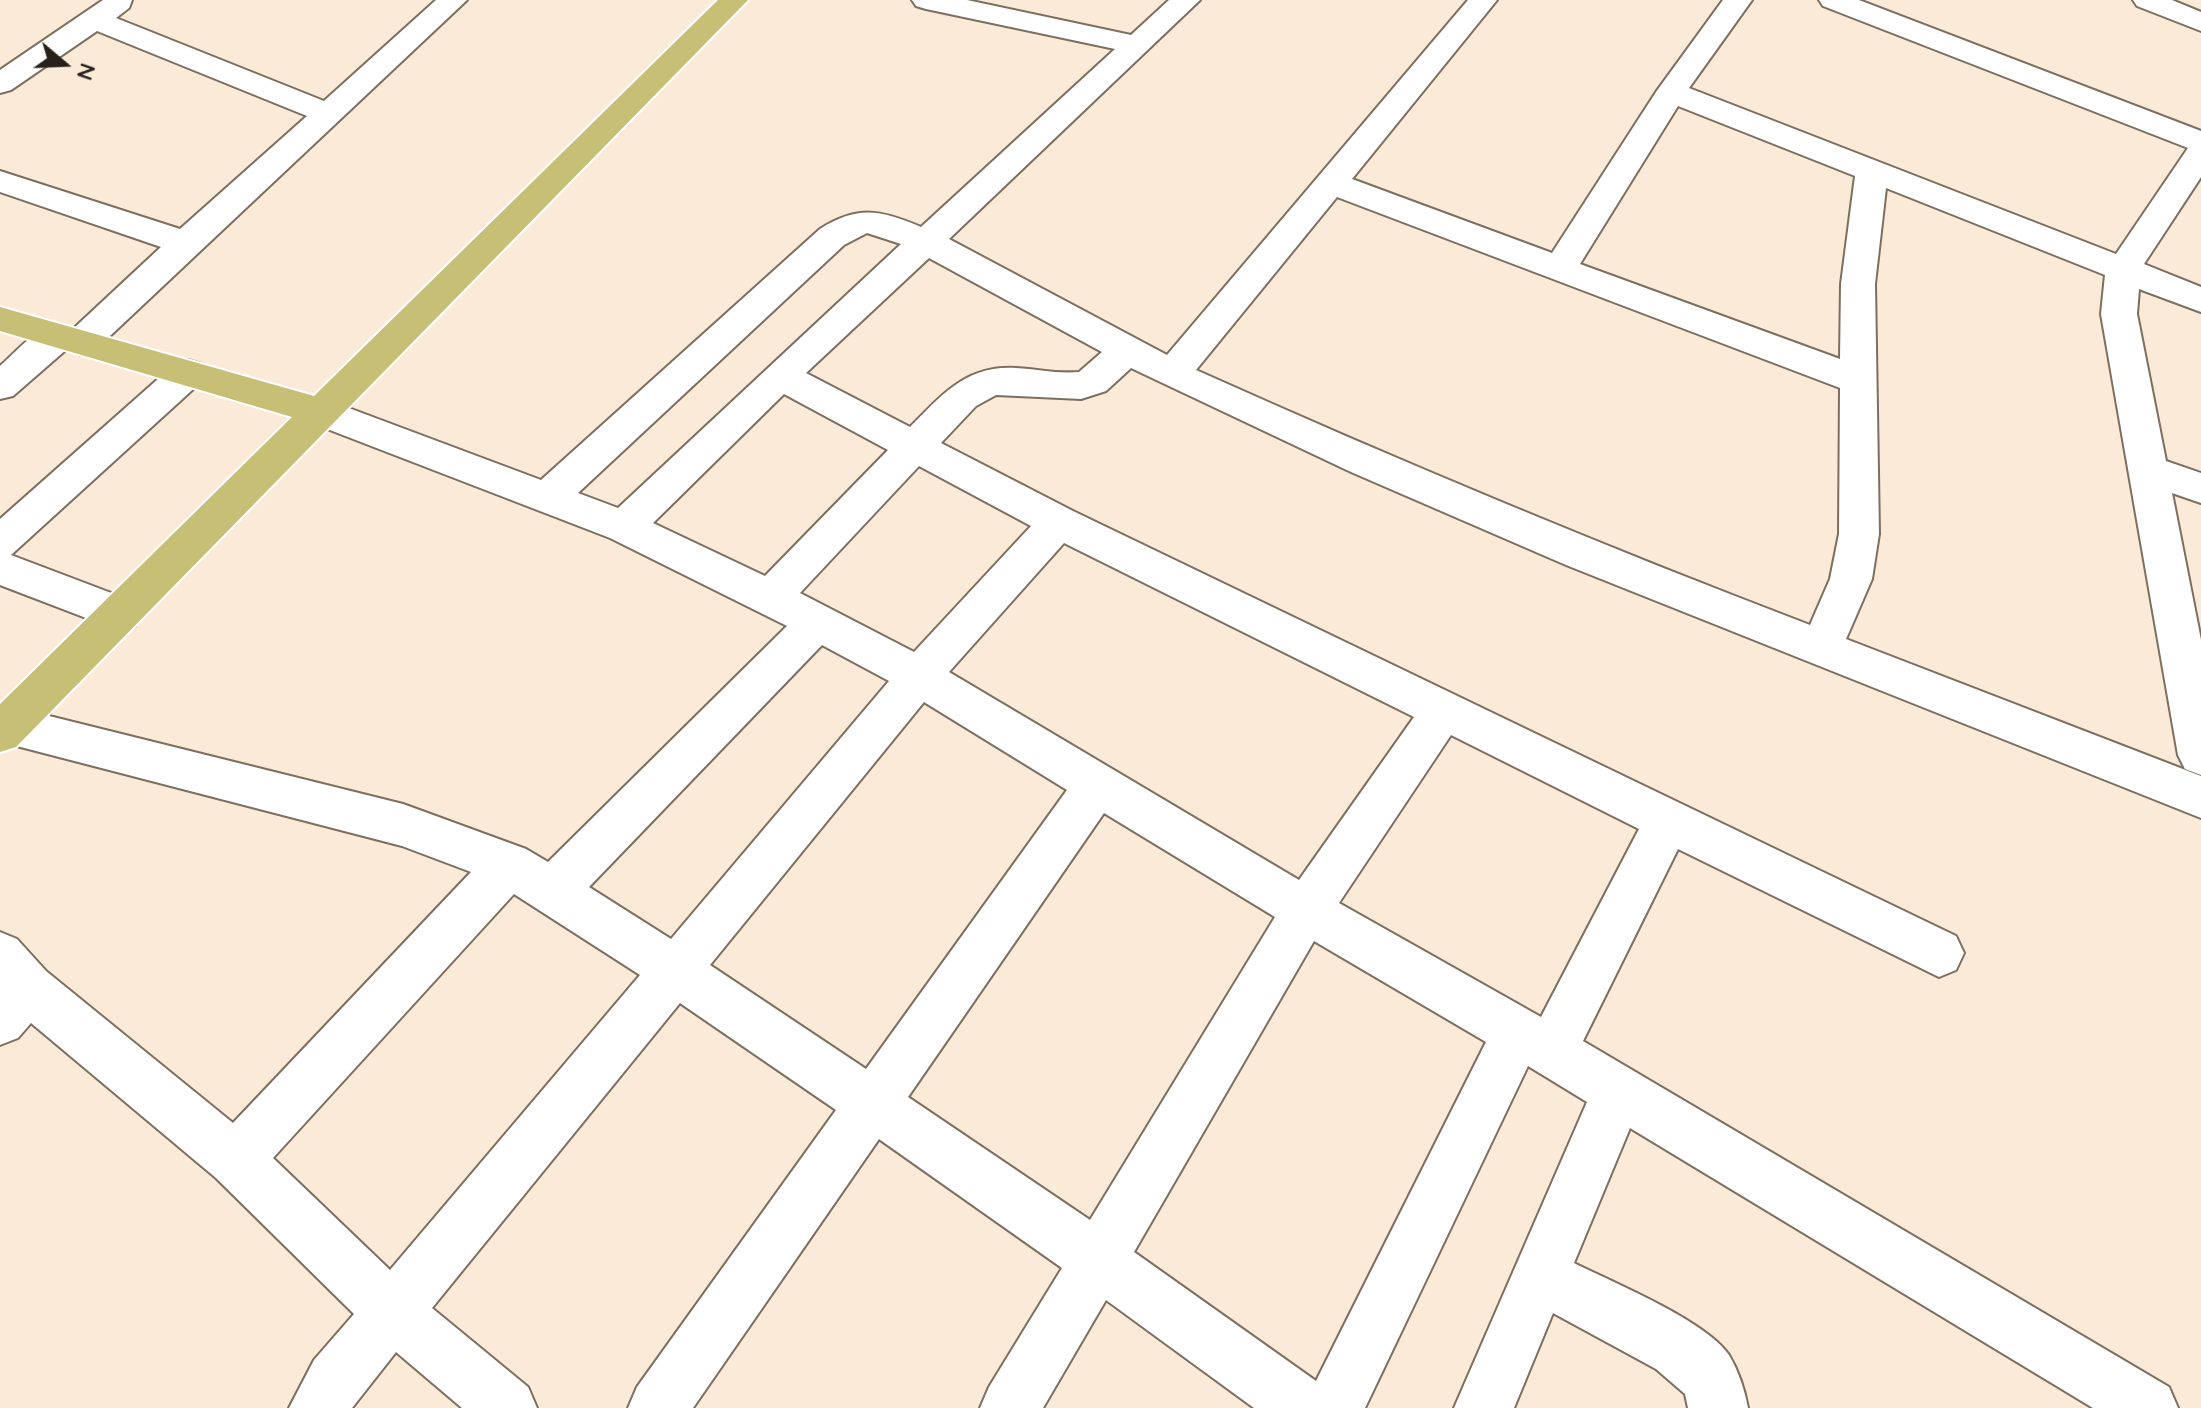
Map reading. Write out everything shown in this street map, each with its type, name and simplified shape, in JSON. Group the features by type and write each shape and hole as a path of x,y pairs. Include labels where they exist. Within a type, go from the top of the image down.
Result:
{"main road":[{"path":"4,729 734,0"},
{"path":"0,319 322,412"}],"street":[{"path":"0,84 121,0"},
{"path":"0,386 70,339 186,243 453,0"},
{"path":"926,0 1136,45"},
{"path":"624,527 780,376 1186,0"},
{"path":"1172,374 1483,0"},
{"path":"1559,270 1671,92 1738,0"},
{"path":"1833,0 2201,142"},
{"path":"2147,0 2201,22"},
{"path":"96,20 327,113"},
{"path":"1671,92 2201,300"},
{"path":"2200,745 2119,314 2123,269 2201,153"},
{"path":"1821,648 1851,579 1859,534 1858,284 1872,172"},
{"path":"0,181 186,243"},
{"path":"1330,183 1860,381"},
{"path":"548,497 832,237 849,226 867,222 883,224 927,242 1172,374 1365,462 1566,548 2201,797"},
{"path":"770,597 963,396 982,386 1006,380 1059,387 1082,385 1103,374 1125,349"},
{"path":"0,543 188,373"},
{"path":"780,376 1059,522 1939,953"},
{"path":"322,412 624,527 770,597 919,676 1306,910 1535,1042 2148,1408"},
{"path":"2149,470 2201,488"},
{"path":"319,1408 335,1381 919,676 1059,522"},
{"path":"0,568 120,614"},
{"path":"553,890 817,623"},
{"path":"1010,1408 1306,910 1443,711"},
{"path":"4,729 403,825 509,865 553,890 870,1103 1097,1259 1303,1408"},
{"path":"658,1408 870,1103 1098,784"},
{"path":"1334,1408 1535,1042 1668,821"},
{"path":"235,1159 509,865"},
{"path":"9,988 235,1159 393,1312 507,1408"},
{"path":"1484,1408 1618,1093"},
{"path":"1541,1276 1686,1354 1706,1373 1717,1396 1718,1408"}]}
